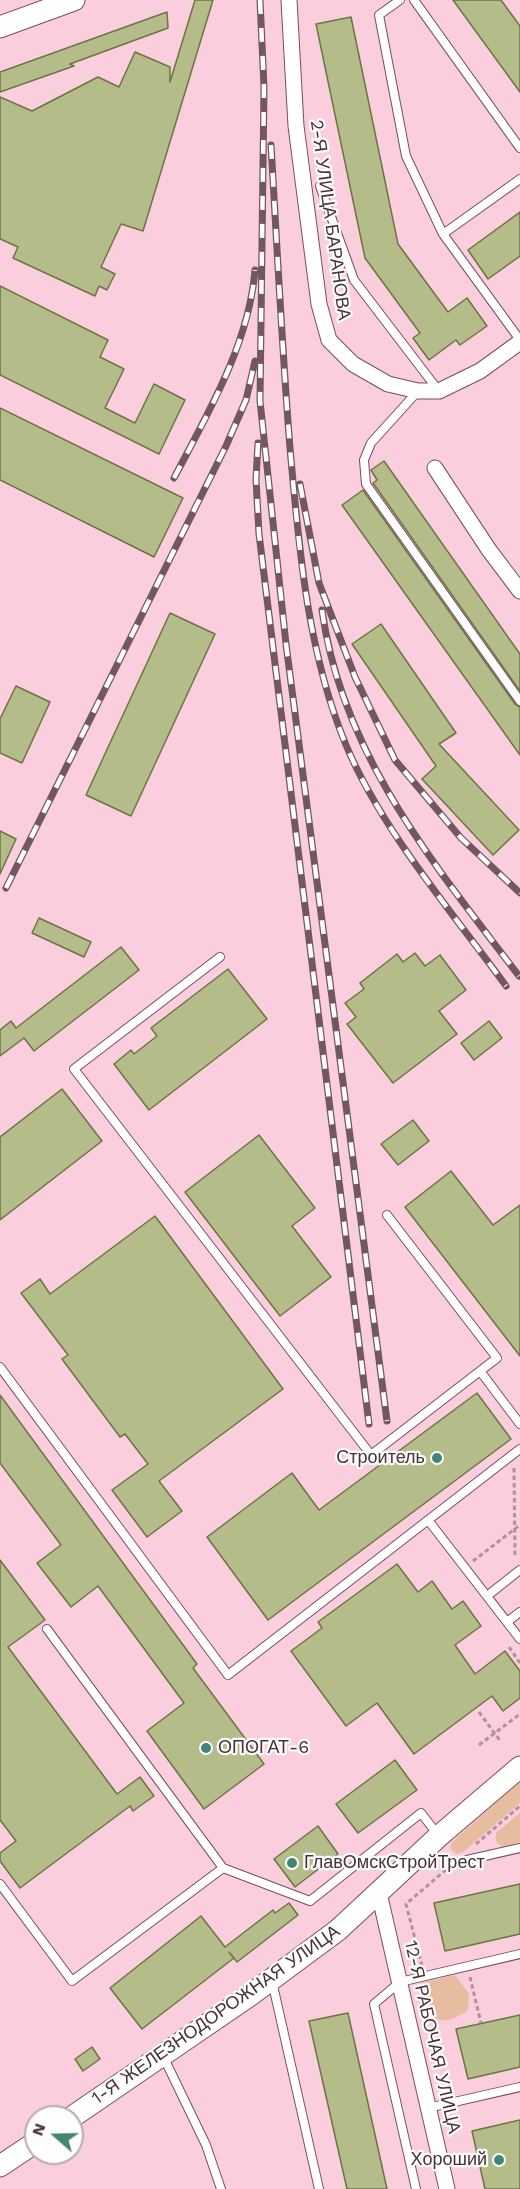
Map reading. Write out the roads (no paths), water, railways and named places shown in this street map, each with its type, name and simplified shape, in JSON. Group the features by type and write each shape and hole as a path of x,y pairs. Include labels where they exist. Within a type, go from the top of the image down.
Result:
{"street":[{"path":"0,27 74,0"},
{"name":"2-Я УЛИЦА БАРАНОВА","path":"289,0 296,126 320,304 329,340 353,364 388,384 418,391 439,391"},
{"path":"439,391 480,371 520,341"},
{"path":"435,468 489,550 520,591"},
{"name":"1-Я ЖЕЛЕЗНОДОРОЖНАЯ УЛИЦА","path":"84,2109 272,1979 338,1930 439,1836 520,1767"},
{"name":"12-Я РАБОЧАЯ УЛИЦА","path":"379,1893 447,2189"},
{"path":"0,2166 24,2150"}],"lane":[{"path":"400,0 379,15 406,156 443,234 520,341"},
{"path":"414,0 520,148"},
{"path":"443,234 520,178"},
{"path":"320,186 354,280 439,391"},
{"path":"418,391 371,443 364,460 366,484 520,701"},
{"path":"220,957 74,1069 371,1455 497,1358 387,1215"},
{"path":"0,1367 228,1675 517,1451"},
{"path":"480,1371 520,1424"},
{"path":"428,1520 520,1639"},
{"path":"487,1596 517,1573"},
{"path":"507,1622 520,1612"},
{"path":"46,1629 223,1868 310,1901 421,1813 439,1836"},
{"path":"463,1859 520,1848"},
{"path":"0,1884 72,1981 223,1868"},
{"path":"416,2189 374,2004 400,1982 520,1954"},
{"path":"272,1979 319,2189"},
{"path":"163,2055 206,2145 221,2189"},
{"path":"428,2108 520,2087"}],"railway":[{"path":"260,0 264,87 260,401 286,644 387,1421"},
{"path":"271,145 293,486 301,561 322,673 346,745 378,808 419,869 506,986"},
{"path":"174,478 213,403 236,351 245,325 255,270"},
{"path":"6,888 226,446 246,400 255,361"},
{"path":"258,443 256,479 259,534 369,1424"},
{"path":"300,484 319,583 355,677 395,760 461,838 520,893"},
{"path":"322,610 333,663 349,713 371,760 396,805 425,849 519,976"}],"place":[{"name":"Строитель","path":"437,1458"},
{"name":"ОПОГАТ-6","path":"206,1748"},
{"name":"ГлавОмскСтройТрест","path":"292,1863"},
{"name":"Хороший","path":"499,2160"}]}
